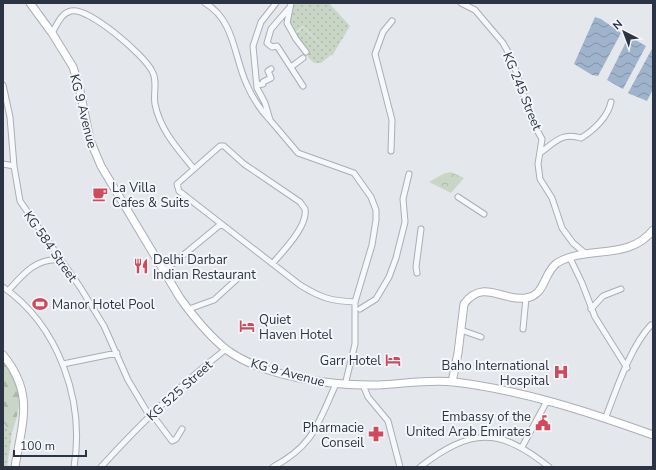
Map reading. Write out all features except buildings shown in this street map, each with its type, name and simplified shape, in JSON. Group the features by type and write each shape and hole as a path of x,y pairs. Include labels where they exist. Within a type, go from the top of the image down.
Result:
{"main road":[{"name":"KG 9 Avenue","path":"30,3 52,33 72,67 79,86 93,150 164,271 189,309 226,349 256,365 298,377 336,384 363,385 414,382 452,382 506,390 547,401 653,435"},
{"path":"452,382 464,304 469,297 474,294 494,292 510,297 532,297 540,291 552,268 557,264 570,258 634,246 653,230"},
{"path":"3,355 13,367 20,382 25,409 15,467"}],"street":[{"path":"205,3 218,15 231,34 246,84 256,102 270,120 298,153 354,173 371,197 376,210 372,245 356,302 355,344 345,385"},
{"path":"270,120 265,103 257,85 254,41 261,22 276,3"},
{"name":"KG 245 Street","path":"461,3 475,10 503,43 512,59 532,121 542,139 538,164 540,179 555,204 562,228 573,243 587,255"},
{"path":"291,5 287,23 296,39 306,52"},
{"path":"291,5 274,25 267,43 272,47 276,46 303,86"},
{"path":"52,33 62,15 70,11 82,11 106,27 130,46 152,70 155,76 155,105 164,128 173,144 194,169"},
{"path":"391,151 392,120 375,54 383,32 392,21"},
{"path":"291,67 303,58"},
{"path":"257,85 263,84 263,82 271,78 268,71 271,69"},
{"name":"KG 584 Street","path":"3,85 10,117 14,166 20,201 104,326 128,380 150,414 172,441 176,439 182,429"},
{"path":"540,153 563,136 570,134 581,138 586,135 601,122 610,109 611,102"},
{"path":"273,263 288,245 304,221 306,211 303,205 244,164 224,146 220,146 177,184 177,189 300,285 324,299 356,302"},
{"path":"3,164 14,166"},
{"path":"360,309 376,299 389,277 396,258 405,222 403,199 409,174"},
{"path":"458,197 484,214"},
{"path":"164,271 222,224"},
{"path":"417,273 416,267 421,229"},
{"path":"570,258 592,309 608,341 626,368"},
{"path":"8,291 38,263 53,259 61,260"},
{"path":"189,309 214,300 237,279"},
{"path":"3,287 27,306 49,338 63,364 72,393 76,420 74,467"},
{"path":"592,309 603,296 621,289"},
{"path":"523,329 526,298"},
{"path":"605,420 626,368 643,334 651,325"},
{"path":"461,330 481,337"},
{"name":"KG 525 Street","path":"101,467 150,414 195,373 226,349"},
{"path":"63,364 116,353"},
{"path":"273,467 290,458 307,442 313,434 336,384"},
{"path":"363,385 368,397 388,421 400,467"},
{"path":"522,447 547,401"},
{"path":"420,467 447,448 472,438 501,439 522,447 549,467"}],"green space":[{"path":"295,3 329,3 350,26 332,56 303,26 295,33 289,22"},
{"path":"303,27 331,55 321,63 314,63 308,57 308,51 295,35"},
{"path":"451,172 464,178 451,193 429,182 443,174"},
{"path":"3,362 15,380 18,388 18,413 12,433 3,422"},
{"path":"3,422 12,433 7,467 3,467"}],"water":[{"path":"595,17 601,19 621,33 598,76 592,75 574,64"},
{"path":"629,36 646,46 623,89 607,80"},
{"path":"653,47 653,89 647,101 628,93"}],"place":[{"name":"La Villa Cafes & Suits","path":"100,194"},
{"name":"Delhi Darbar Indian Restaurant","path":"141,266"},
{"name":"Manor Hotel Pool","path":"40,304"},
{"name":"Quiet Haven Hotel","path":"247,326"},
{"name":"Garr Hotel","path":"393,360"},
{"name":"Baho International Hospital","path":"561,372"},
{"name":"Embassy of the United Arab Emirates","path":"543,423"},
{"name":"Pharmacie Conseil","path":"376,434"}]}
